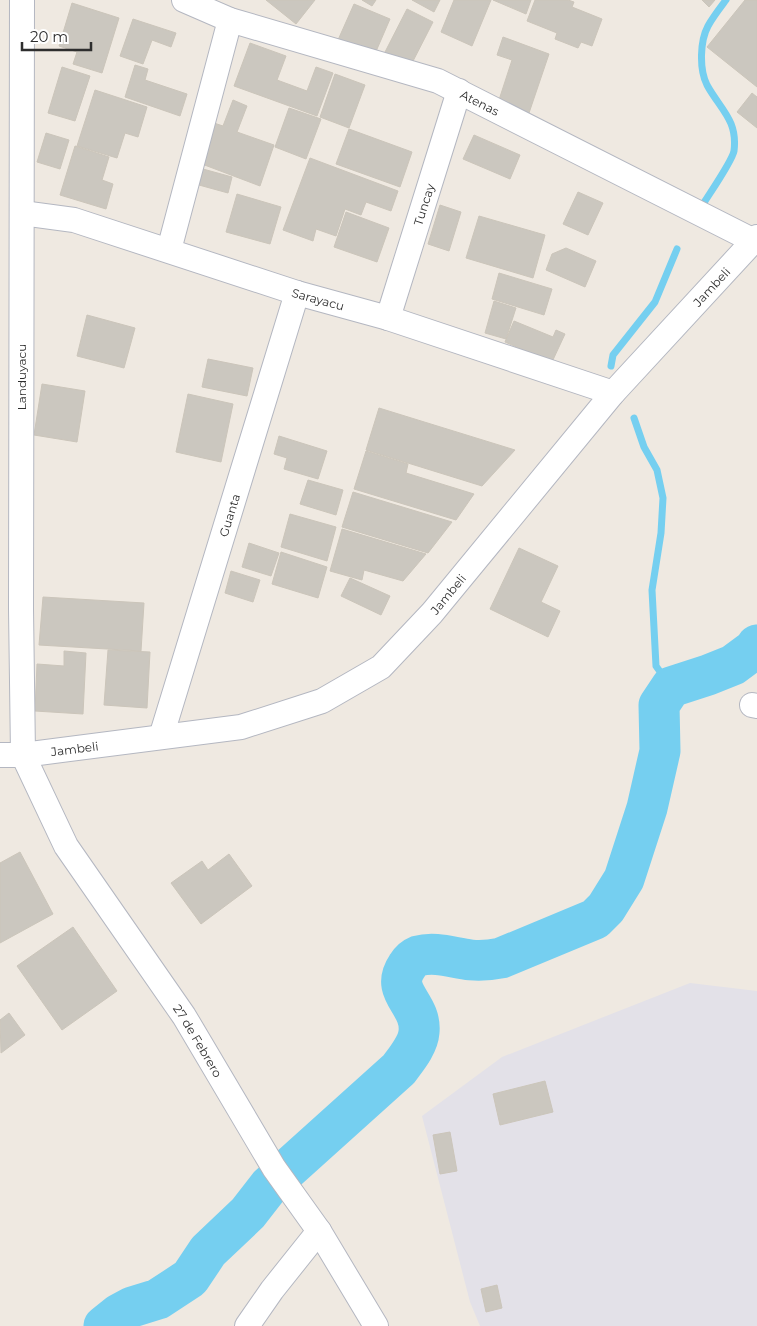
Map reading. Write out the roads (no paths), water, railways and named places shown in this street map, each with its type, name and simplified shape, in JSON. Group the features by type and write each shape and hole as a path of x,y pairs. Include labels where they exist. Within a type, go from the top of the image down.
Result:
{"street":[{"name":"Landuyacu","path":"12,755 10,609 11,301 22,213 22,0"},
{"name":"Atenas","path":"189,1 230,20 438,81 756,239"},
{"path":"169,250 230,20"},
{"name":"Tuncay","path":"388,318 459,91"},
{"name":"Sarayacu","path":"22,213 74,220 297,293 388,318 613,393"},
{"name":"Jambeli","path":"12,755 241,727 322,701 381,667 432,613 613,393 756,239"},
{"name":"Guanta","path":"161,737 297,293"},
{"name":"27 de Febrero","path":"12,755 66,846 184,1016 274,1168 319,1231 376,1326"},
{"path":"247,1326 272,1290 319,1231"}],"waterway":[{"path":"705,201 726,168 734,151 735,140 731,123 707,85 702,63 702,47 705,32 726,0"},
{"path":"611,366 613,355 655,302 677,249"},
{"path":"634,418 644,447 657,470 663,498 661,533 652,590 656,666 671,687"},
{"path":"104,1326 119,1314 132,1307 158,1299 190,1278 208,1251 248,1213 269,1186 399,1069 414,1047 419,1032 419,1022 416,1013 402,984 402,975 413,959 418,956 431,954 475,960 501,958 595,919 606,908 624,879 647,808 660,751 659,705 671,687 733,665 756,648 757,645"}]}
